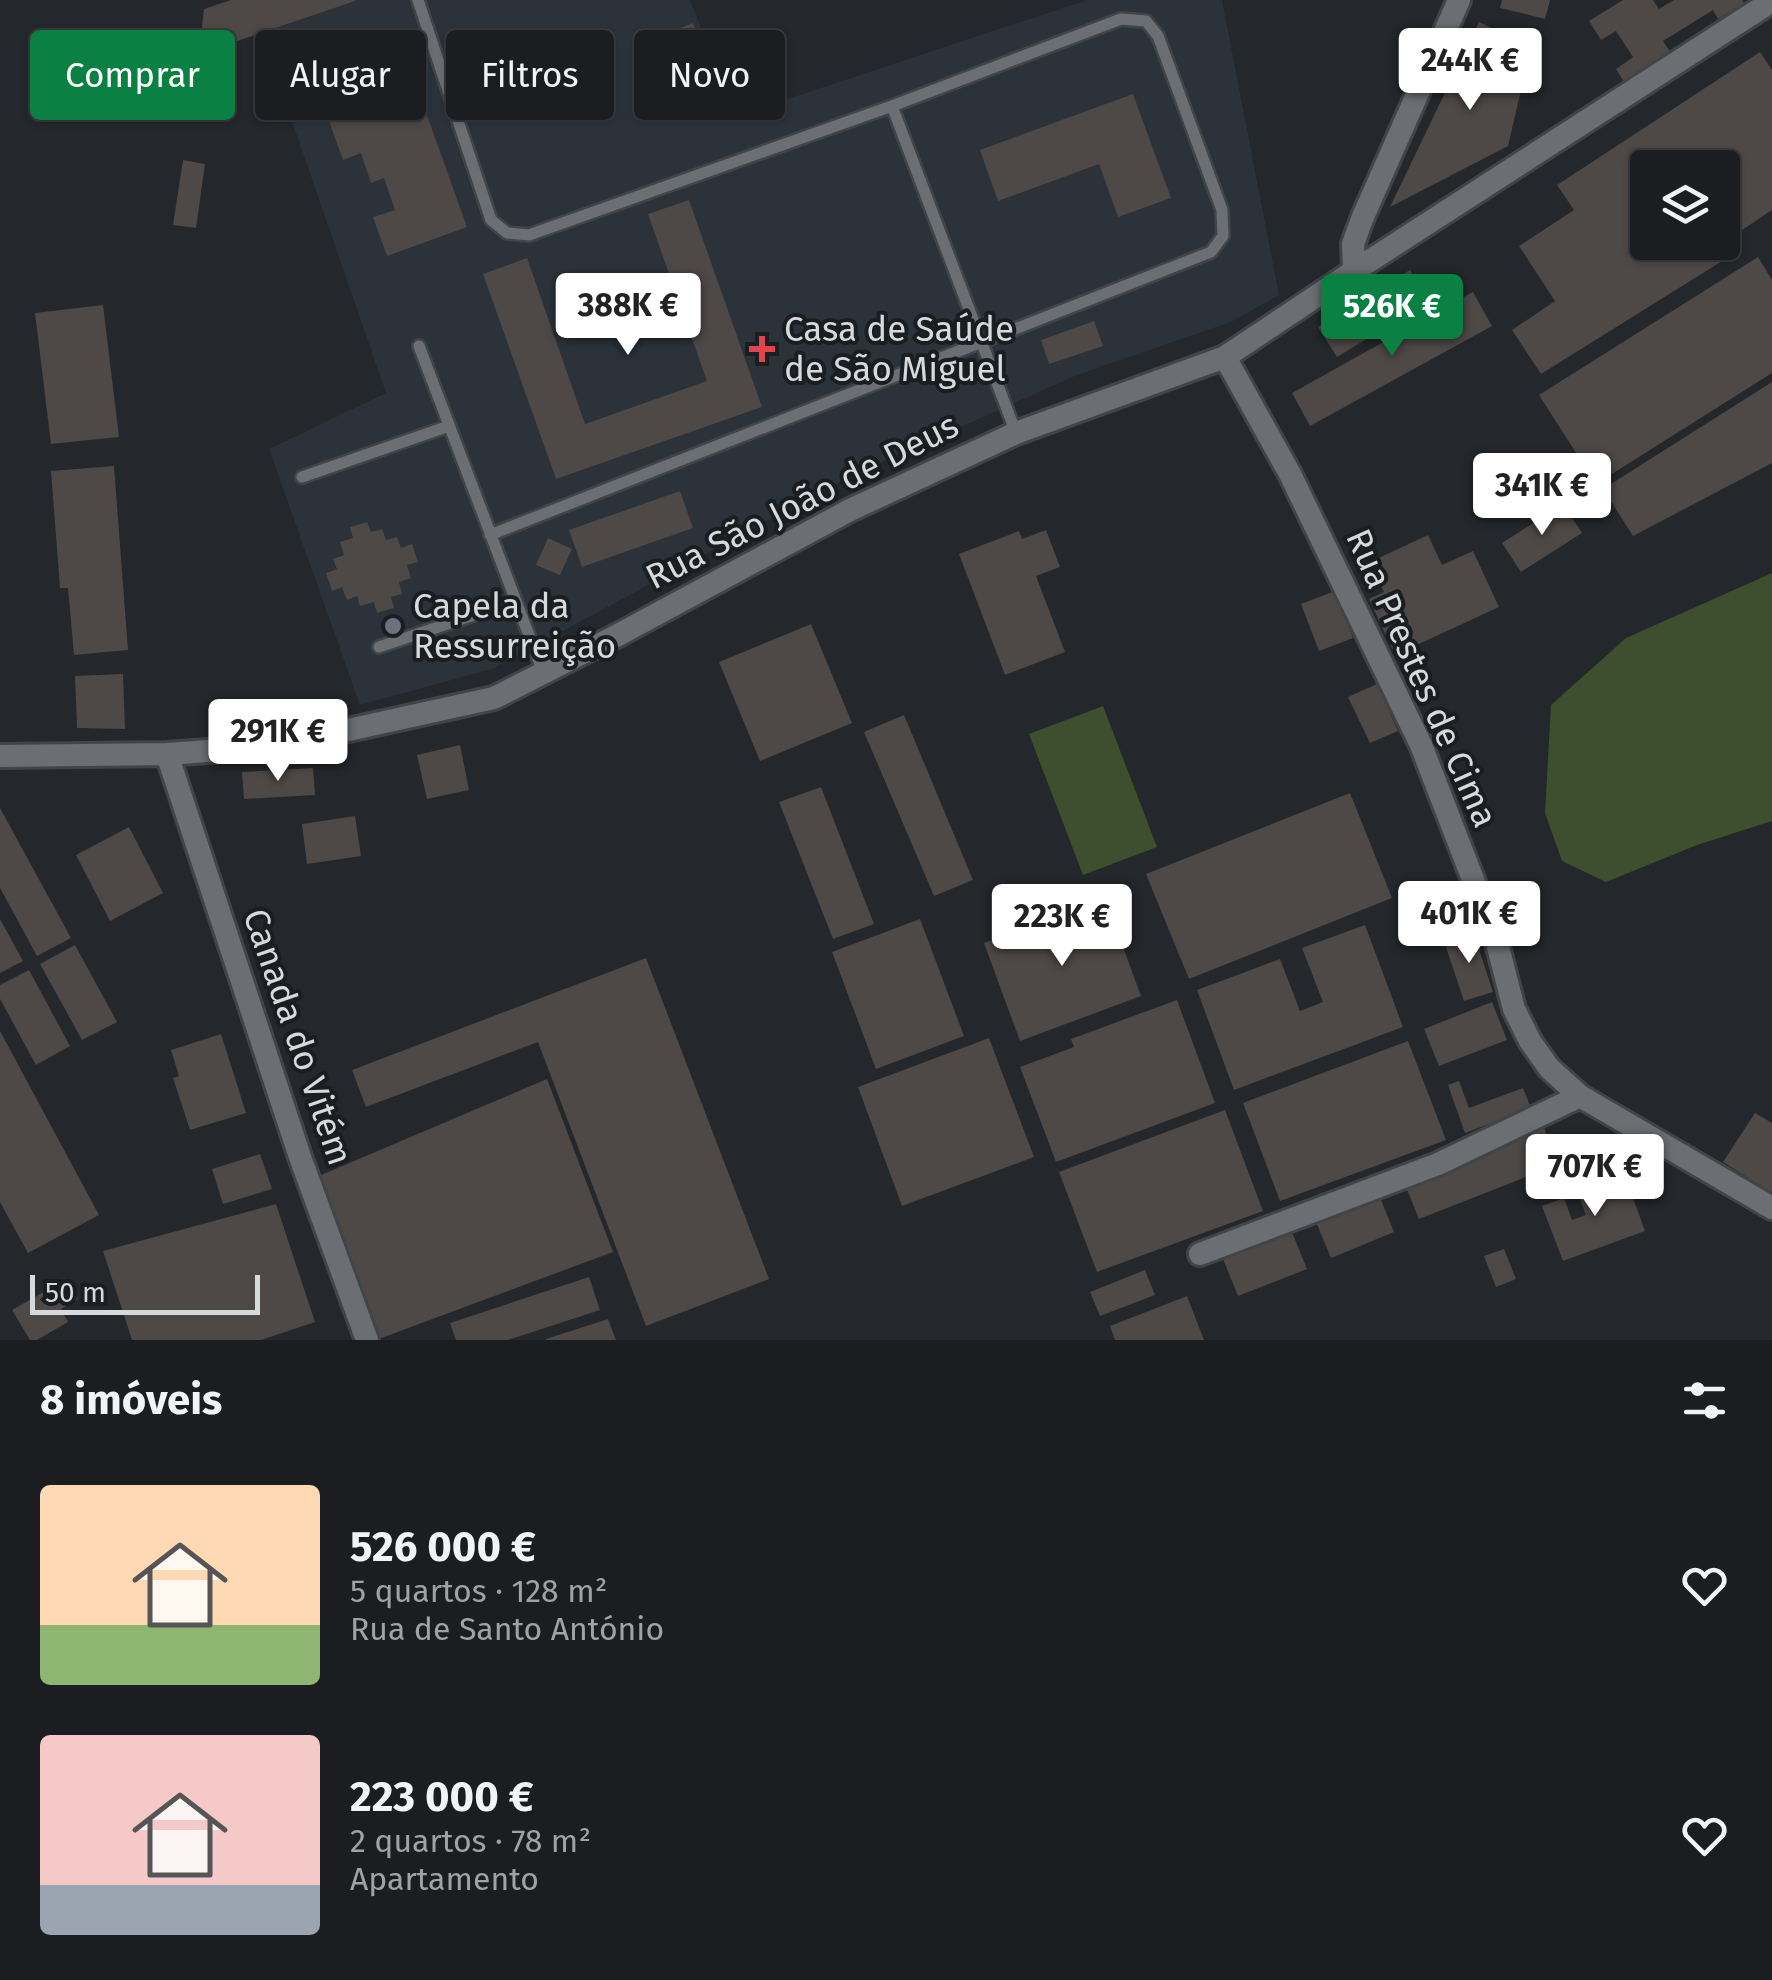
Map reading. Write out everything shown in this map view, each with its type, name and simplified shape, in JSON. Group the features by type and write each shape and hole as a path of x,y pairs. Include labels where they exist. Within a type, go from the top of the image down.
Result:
{"street":[{"path":"1354,271 1354,244 1362,219 1459,0"},
{"name":"Rua São João de Deus","path":"0,756 167,754 275,746 494,698 850,510 1016,432 1225,358 1772,1"},
{"name":"Rua Prestes de Cima","path":"1225,358 1290,474 1421,744 1496,939 1514,1008 1530,1041 1549,1068 1580,1096 1772,1208"},
{"name":"Canada do Vitém","path":"167,754 300,1157 366,1340"},
{"path":"1200,1254 1438,1164 1580,1096"}],"lane":[{"path":"418,0 491,220 507,233 529,235 892,106 1121,19 1146,21 1158,36 1222,210 1223,236 1211,252 490,535"},
{"path":"892,106 1016,432"},
{"path":"419,346 543,672"},
{"path":"302,477 449,426"},
{"path":"380,647 515,601"}],"shaded area":[{"name":"Casa de Saúde de São Miguel","path":"250,0 690,0 702,30 634,30 634,120 785,120 785,100 1087,0 1222,0 1279,295 1231,322 1077,375 849,477 492,669 360,705 269,449 386,393 292,120 426,120 426,30 260,30"}],"green space":[{"path":"1772,573 1772,821 1697,845 1606,882 1562,861 1545,813 1551,705 1626,638"},
{"path":"1103,706 1157,847 1083,875 1029,734"}],"building":[{"path":"231,0 355,0 270,30 255,30 255,35 235,42 235,30 202,30 204,9"},
{"path":"1502,0 1550,0 1545,19 1500,8"},
{"path":"1623,0 1653,0 1659,9 1674,0 1744,3 1718,19 1713,10 1663,41 1671,53 1624,82 1616,69 1633,57 1616,31 1601,40 1589,21"},
{"path":"1479,22 1508,36 1504,45 1529,56 1508,146 1390,207"},
{"path":"693,23 696,30 676,30"},
{"path":"1760,52 1772,70 1772,210 1740,231 1740,150 1630,150 1630,260 1724,260 1541,374 1512,330 1555,301 1519,246 1574,210 1557,185"},
{"path":"1133,94 1171,198 1118,217 1099,164 998,201 980,150"},
{"path":"426,112 467,227 387,256 373,217 395,210 384,178 371,183 361,153 343,160 329,120 426,120"},
{"path":"183,160 205,164 196,228 173,225"},
{"path":"689,200 762,407 556,479 483,274 527,258 585,424 707,381 648,214"},
{"path":"1758,257 1772,280 1772,373 1596,484 1539,395"},
{"path":"1410,270 1429,301 1337,357 1318,327"},
{"path":"1473,292 1492,326 1310,426 1292,393"},
{"path":"103,305 119,437 51,444 35,313"},
{"path":"1094,321 1103,346 1049,364 1041,340"},
{"path":"1772,382 1772,463 1633,536 1603,489"},
{"path":"114,466 128,650 74,655 68,588 60,588 51,471"},
{"path":"680,491 693,528 582,567 569,530"},
{"path":"1563,504 1582,533 1521,572 1502,543"},
{"path":"367,522 371,532 382,529 386,540 397,537 401,548 412,544 418,562 407,565 411,578 399,582 402,594 391,597 394,608 377,613 374,602 360,606 357,596 347,600 342,587 332,591 326,573 337,569 333,559 344,555 340,542 353,538 350,527"},
{"path":"1046,530 1060,567 1036,576 1065,652 1005,675 959,554 1019,531 1022,539"},
{"path":"1428,535 1442,565 1473,551 1499,607 1395,655 1369,599 1384,592 1370,562"},
{"path":"548,538 572,549 560,575 536,565"},
{"path":"1335,591 1353,638 1319,651 1301,604"},
{"path":"811,624 852,723 760,761 719,662"},
{"path":"123,674 125,729 77,728 75,676"},
{"path":"1377,684 1398,731 1370,743 1348,697"},
{"path":"904,715 973,880 934,896 864,732"},
{"path":"460,745 469,790 427,799 417,755"},
{"path":"313,768 315,795 244,799 242,772"},
{"path":"821,787 874,924 833,939 779,802"},
{"path":"1350,793 1392,898 1189,979 1146,874"},
{"path":"0,808 71,938 37,956 0,888"},
{"path":"355,816 361,856 307,864 302,824"},
{"path":"129,827 163,893 110,921 76,855"},
{"path":"1105,898 1141,996 1020,1041 984,943"},
{"path":"0,919 23,961 0,973"},
{"path":"920,919 964,1036 876,1069 832,952"},
{"path":"1365,925 1403,1027 1234,1090 1197,990 1280,959 1300,1011 1323,1002 1302,948"},
{"path":"1473,931 1493,992 1464,1001 1444,941"},
{"path":"75,945 117,1022 82,1040 40,964"},
{"path":"646,958 769,1279 646,1326 538,1042 366,1107 352,1070"},
{"path":"29,970 70,1046 36,1065 0,999 0,985"},
{"path":"1177,1000 1215,1103 1056,1162 1020,1067 1074,1047 1071,1039"},
{"path":"1492,1002 1507,1040 1439,1066 1424,1029"},
{"path":"0,1031 99,1215 28,1253 0,1202"},
{"path":"221,1034 246,1113 190,1130 173,1078 179,1076 171,1050"},
{"path":"989,1038 1034,1157 902,1206 858,1087"},
{"path":"1408,1041 1446,1140 1280,1201 1243,1103"},
{"path":"547,1079 613,1252 376,1340 314,1178"},
{"path":"1459,1081 1469,1108 1523,1088 1531,1108 1465,1133 1448,1085"},
{"path":"1225,1110 1263,1211 1097,1272 1059,1172"},
{"path":"1755,1113 1772,1123 1772,1193 1723,1162"},
{"path":"1544,1128 1559,1164 1419,1219 1404,1182"},
{"path":"260,1154 272,1189 223,1204 212,1169"},
{"path":"1625,1176 1645,1231 1563,1261 1542,1206 1564,1198 1572,1220 1586,1215 1578,1194"},
{"path":"1379,1195 1394,1232 1331,1258 1316,1222"},
{"path":"276,1204 315,1322 261,1340 132,1340 103,1251"},
{"path":"1292,1232 1307,1269 1238,1296 1223,1259"},
{"path":"1504,1249 1516,1279 1496,1287 1484,1256"},
{"path":"1145,1270 1155,1295 1100,1316 1090,1292"},
{"path":"589,1277 600,1310 508,1340 456,1340 450,1323"},
{"path":"66,1279 78,1299 61,1309 68,1322 30,1340 12,1310"},
{"path":"1187,1296 1204,1340 1115,1340 1110,1326"},
{"path":"608,1319 616,1340 546,1340 546,1339"}],"place":[{"name":"Casa de Saúde de São Miguel","path":"762,349"},
{"name":"Capela da Ressurreição","path":"393,626"}]}
